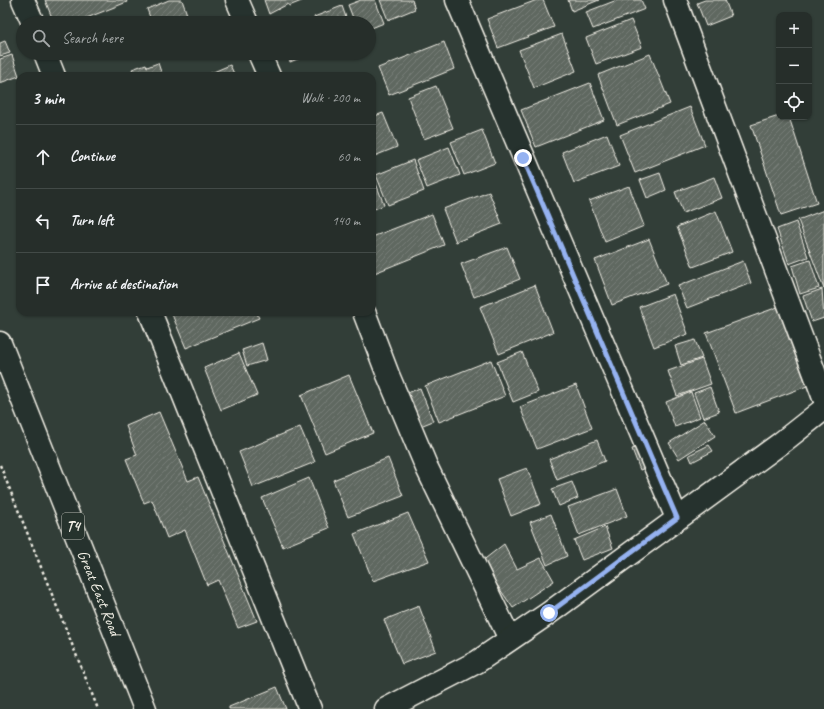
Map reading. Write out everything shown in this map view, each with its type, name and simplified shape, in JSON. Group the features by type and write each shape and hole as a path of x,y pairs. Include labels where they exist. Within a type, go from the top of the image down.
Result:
{"main road":[{"path":"23,0 30,16"},
{"path":"237,0 244,16"},
{"path":"457,0 677,518"},
{"path":"675,0 824,398"},
{"path":"48,60 52,72"},
{"path":"262,60 267,72"},
{"path":"152,316 310,709"},
{"path":"366,316 388,375 427,468 510,639"},
{"name":"Great East Road","path":"0,343 145,709"},
{"path":"386,709 477,662 549,613 781,443 824,409"}],"path":[{"path":"0,465 98,709"}],"building":[{"path":"45,0 126,0 127,2 92,16 51,16"},
{"path":"169,0 182,0 188,16 150,16 147,9"},
{"path":"264,0 304,0 289,6 288,4 269,14"},
{"path":"361,0 375,0 384,23 376,26 376,16 352,16 348,5"},
{"path":"380,0 412,0 415,9 388,20"},
{"path":"537,0 543,0 554,27 498,48 487,19"},
{"path":"568,0 599,0 572,11"},
{"path":"617,0 641,0 645,9 593,29 586,12"},
{"path":"705,0 725,0 731,16 706,26 697,3"},
{"path":"342,6 346,16 317,16"},
{"path":"631,20 642,47 596,64 586,38"},
{"path":"562,34 576,71 534,88 519,50"},
{"path":"5,41 10,53 0,56 0,43"},
{"path":"444,42 454,69 389,95 378,68"},
{"path":"650,54 670,104 617,125 598,75"},
{"path":"12,55 18,72 16,72 16,77 0,83 0,59"},
{"path":"158,63 161,72 133,72 132,69 146,64 147,67"},
{"path":"230,65 233,72 213,72"},
{"path":"590,83 604,120 536,147 521,110"},
{"path":"436,86 453,128 424,139 408,97"},
{"path":"690,107 705,145 635,173 620,135"},
{"path":"383,113 397,147 376,155 376,116"},
{"path":"776,117 776,120 790,120 817,203 781,215 751,125"},
{"path":"482,130 495,163 464,175 451,142"},
{"path":"607,134 619,166 574,183 562,152"},
{"path":"449,147 460,175 427,188 416,160"},
{"path":"413,160 424,191 388,205 376,175"},
{"path":"660,173 666,190 647,198 640,180"},
{"path":"714,177 722,198 683,213 675,192"},
{"path":"376,183 384,205 376,208"},
{"path":"629,186 644,226 605,242 589,201"},
{"path":"489,192 502,224 456,242 443,209"},
{"path":"824,210 824,289 798,220"},
{"path":"716,211 732,252 693,267 677,227"},
{"path":"432,214 444,245 376,272 376,235"},
{"path":"796,222 808,257 789,264 777,229"},
{"path":"649,239 667,284 612,305 595,260"},
{"path":"507,247 520,279 474,297 461,264"},
{"path":"810,260 819,288 800,294 792,266"},
{"path":"743,261 751,283 687,308 678,286"},
{"path":"535,285 553,332 499,354 480,307"},
{"path":"822,289 824,318 812,322 803,296"},
{"path":"673,294 688,334 654,347 639,307"},
{"path":"778,307 807,386 736,413 706,333"},
{"path":"173,316 258,316 259,318 186,348"},
{"path":"695,340 702,358 681,365 675,346"},
{"path":"262,343 267,360 247,366 242,350"},
{"path":"522,352 538,392 513,402 497,362"},
{"path":"239,353 257,395 221,410 204,368"},
{"path":"702,359 711,384 677,396 668,371"},
{"path":"491,360 505,396 439,422 425,386"},
{"path":"349,375 373,433 325,453 301,395"},
{"path":"576,385 592,428 537,449 520,407"},
{"path":"710,387 719,412 703,418 694,393"},
{"path":"420,388 433,421 418,427 405,394"},
{"path":"691,392 700,417 675,427 666,402"},
{"path":"159,412 188,481 198,477 257,621 238,628 218,580 207,585 185,530 167,538 152,500 144,503 126,459 137,455 126,426"},
{"path":"705,420 715,436 679,459 669,443"},
{"path":"300,427 315,462 253,487 239,452"},
{"path":"597,440 605,461 557,480 549,459"},
{"path":"709,445 713,451 692,462 689,455"},
{"path":"640,447 648,467 640,470 632,449"},
{"path":"388,458 403,496 348,517 333,480"},
{"path":"527,468 541,504 511,516 497,479"},
{"path":"309,478 329,528 283,547 262,498"},
{"path":"572,482 578,498 559,506 552,489"},
{"path":"617,489 627,516 579,535 568,507"},
{"path":"408,513 429,561 373,581 354,534"},
{"path":"551,514 567,556 547,565 530,522"},
{"path":"605,527 613,548 582,560 574,540"},
{"path":"504,544 517,569 541,558 554,581 513,608 481,562"},
{"path":"419,606 436,651 402,664 384,620"},
{"path":"277,687 286,709 229,709 229,707"}],"route":[{"path":"523,158 677,518 549,613"}]}
